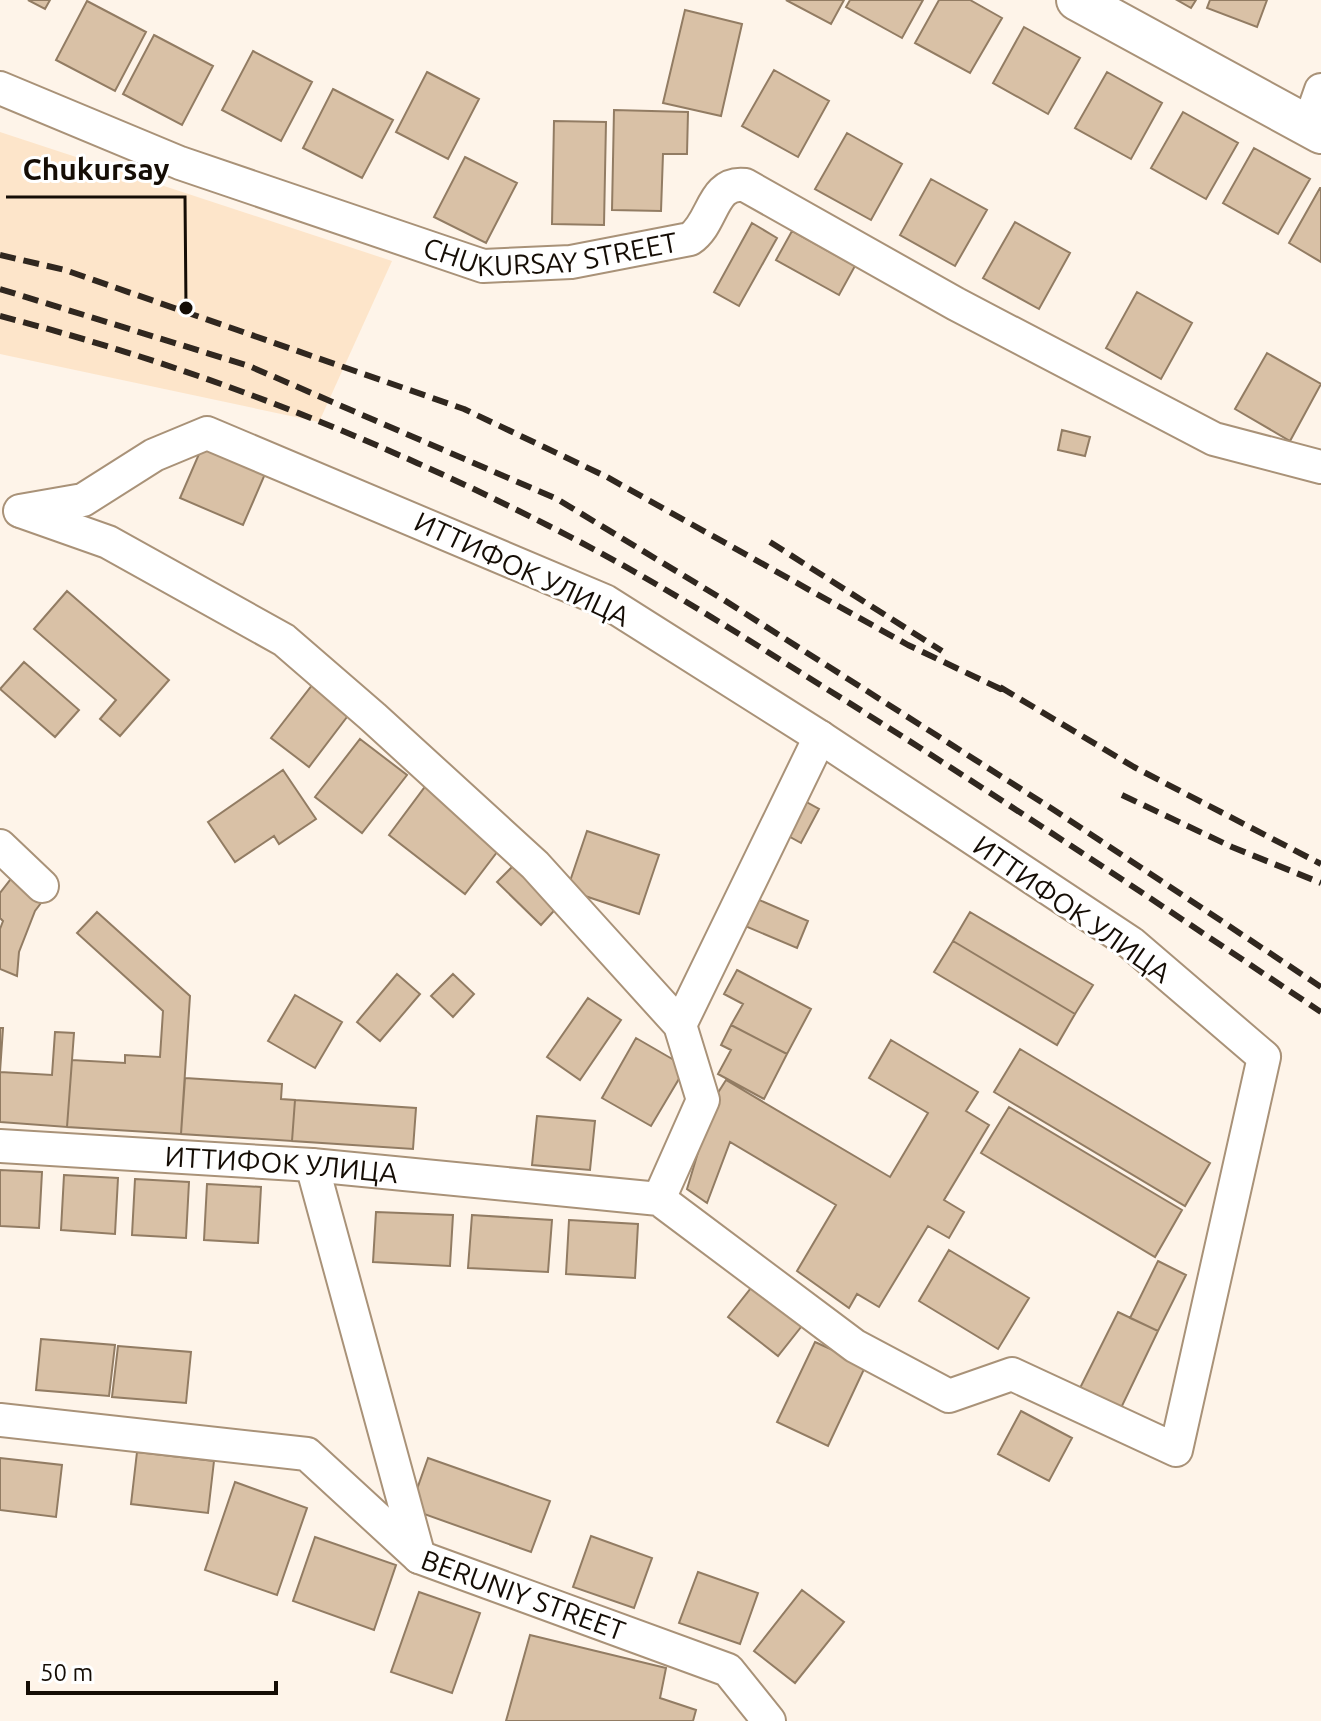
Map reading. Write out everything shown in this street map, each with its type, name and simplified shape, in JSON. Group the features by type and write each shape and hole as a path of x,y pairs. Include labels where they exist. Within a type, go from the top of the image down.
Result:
{"street":[{"path":"1077,0 1315,130 1321,90"},
{"name":"CHUKURSAY STREET","path":"0,88 180,163 495,268 571,262 690,239 700,233 722,190 734,184 745,185 956,304 1214,439 1321,467"},
{"name":"ИТТИФОК УЛИЦА","path":"0,1146 312,1165 659,1199 855,1346 949,1396 1012,1374 1176,1450 1264,1057 1131,943 820,737 605,601 207,433 154,455 83,500 10,511"},
{"name":"ИТТИФОК УЛИЦА","path":"10,511 108,542 284,640 535,865 680,1025 703,1100 659,1199"},
{"path":"680,1025 820,737"},
{"path":"0,846 42,886"},
{"path":"312,1165 419,1557"},
{"name":"BERUNIY STREET","path":"0,1420 307,1454 419,1557 728,1670 769,1721"}],"shaded area":[{"path":"0,132 392,261 319,422 0,354"}],"building":[{"path":"28,0 50,0 45,9"},
{"path":"786,0 844,0 831,24"},
{"path":"850,0 923,0 902,38 846,7"},
{"path":"939,0 970,0 1002,18 970,73 915,43"},
{"path":"1177,0 1196,0 1191,8"},
{"path":"1210,0 1267,0 1257,27 1207,8"},
{"path":"87,1 146,32 115,91 56,60"},
{"path":"685,10 742,24 721,116 663,103"},
{"path":"1024,27 1080,58 1048,114 993,83"},
{"path":"154,35 213,66 182,125 123,94"},
{"path":"253,51 312,82 281,141 222,110"},
{"path":"774,70 829,101 798,157 742,126"},
{"path":"427,72 479,99 448,159 396,132"},
{"path":"1107,72 1162,103 1131,159 1075,128"},
{"path":"333,89 393,120 362,178 303,148"},
{"path":"614,110 688,112 687,154 663,154 661,211 612,210"},
{"path":"1183,112 1238,143 1206,199 1151,168"},
{"path":"554,121 606,122 604,225 552,224"},
{"path":"847,133 902,164 871,220 815,189"},
{"path":"1254,148 1310,179 1278,234 1223,203"},
{"path":"465,157 517,183 486,243 434,217"},
{"path":"931,179 987,210 955,266 900,235"},
{"path":"1321,188 1321,262 1289,243"},
{"path":"1015,222 1070,253 1039,309 983,278"},
{"path":"752,223 777,238 739,306 714,292"},
{"path":"792,231 855,266 839,295 776,260"},
{"path":"1137,292 1192,323 1161,379 1106,348"},
{"path":"1267,353 1321,384 1290,441 1235,409"},
{"path":"1062,430 1090,437 1085,456 1058,450"},
{"path":"202,447 265,474 243,525 180,498"},
{"path":"67,591 169,680 120,736 100,719 116,700 34,629"},
{"path":"24,662 79,710 55,737 0,689"},
{"path":"313,684 350,713 309,767 271,738"},
{"path":"360,739 407,775 362,833 315,797"},
{"path":"283,770 316,819 279,844 274,836 235,862 208,822"},
{"path":"427,784 504,843 465,894 389,835"},
{"path":"801,799 819,809 801,843 783,833"},
{"path":"587,831 659,855 639,914 567,890"},
{"path":"519,860 562,902 541,925 497,882"},
{"path":"14,875 44,899 35,911 19,952 17,976 0,969 0,929 3,921 0,918 0,893"},
{"path":"750,896 808,921 797,948 738,923"},
{"path":"97,912 190,996 181,1134 67,1127 72,1060 125,1063 125,1055 160,1057 163,1011 77,933"},
{"path":"970,912 1093,985 1075,1014 953,941"},
{"path":"953,941 1075,1014 1057,1045 934,972"},
{"path":"737,970 811,1009 787,1054 731,1025 743,1004 724,994"},
{"path":"397,974 420,994 380,1041 357,1022"},
{"path":"453,974 474,994 453,1017 431,996"},
{"path":"295,995 342,1022 315,1068 268,1041"},
{"path":"588,998 621,1020 580,1080 547,1057"},
{"path":"731,1025 787,1054 764,1099 718,1074 731,1050 721,1045"},
{"path":"0,1028 3,1028 0,1072"},
{"path":"55,1032 74,1033 67,1127 0,1122 0,1072 52,1075"},
{"path":"636,1038 686,1067 651,1126 602,1098"},
{"path":"891,1040 978,1092 966,1111 989,1125 944,1200 964,1212 949,1238 928,1226 879,1307 857,1294 849,1308 797,1271 836,1205 730,1142 707,1203 687,1189 714,1099 726,1080 890,1177 928,1113 869,1078"},
{"path":"1020,1049 1210,1163 1185,1206 994,1092"},
{"path":"185,1078 282,1084 281,1099 295,1100 292,1141 181,1134"},
{"path":"295,1100 416,1108 413,1149 292,1141"},
{"path":"1009,1107 1182,1210 1155,1257 981,1153"},
{"path":"537,1116 595,1121 590,1170 532,1165"},
{"path":"0,1170 42,1172 39,1228 0,1226"},
{"path":"64,1175 118,1178 115,1234 61,1230"},
{"path":"135,1179 189,1182 186,1238 132,1235"},
{"path":"207,1184 261,1187 258,1243 204,1240"},
{"path":"376,1212 453,1215 450,1266 373,1262"},
{"path":"472,1215 552,1220 548,1272 468,1268"},
{"path":"569,1220 638,1224 635,1278 566,1274"},
{"path":"949,1250 1029,1298 998,1349 919,1301"},
{"path":"1158,1261 1186,1275 1158,1331 1130,1318"},
{"path":"755,1283 805,1322 778,1356 728,1317"},
{"path":"1118,1312 1158,1331 1121,1408 1080,1388"},
{"path":"41,1339 115,1345 109,1396 36,1390"},
{"path":"815,1342 866,1365 828,1446 777,1422"},
{"path":"118,1346 191,1352 186,1403 112,1397"},
{"path":"1021,1411 1072,1438 1049,1481 998,1454"},
{"path":"137,1452 214,1461 208,1513 131,1504"},
{"path":"0,1458 62,1465 56,1517 0,1510"},
{"path":"428,1458 550,1501 531,1552 410,1509"},
{"path":"235,1482 307,1508 277,1595 205,1570"},
{"path":"591,1536 652,1558 634,1608 573,1587"},
{"path":"315,1537 396,1565 374,1630 293,1601"},
{"path":"698,1572 758,1593 740,1644 679,1623"},
{"path":"802,1590 844,1622 795,1683 754,1651"},
{"path":"419,1592 480,1613 452,1693 391,1672"},
{"path":"530,1635 666,1668 660,1698 696,1710 693,1721 506,1721"}],"railway":[{"path":"0,255 65,270 464,409 607,477 908,645 1009,693"},
{"path":"0,289 249,366 557,499 724,600 1054,810 1321,987"},
{"path":"0,316 141,357 280,406 483,493 584,544 687,603 885,726 1321,1012"},
{"path":"770,542 942,651"},
{"path":"1000,687 1134,767 1321,864"},
{"path":"1122,795 1232,847 1321,883"}],"place":[{"name":"Chukursay","path":"186,308"}]}
